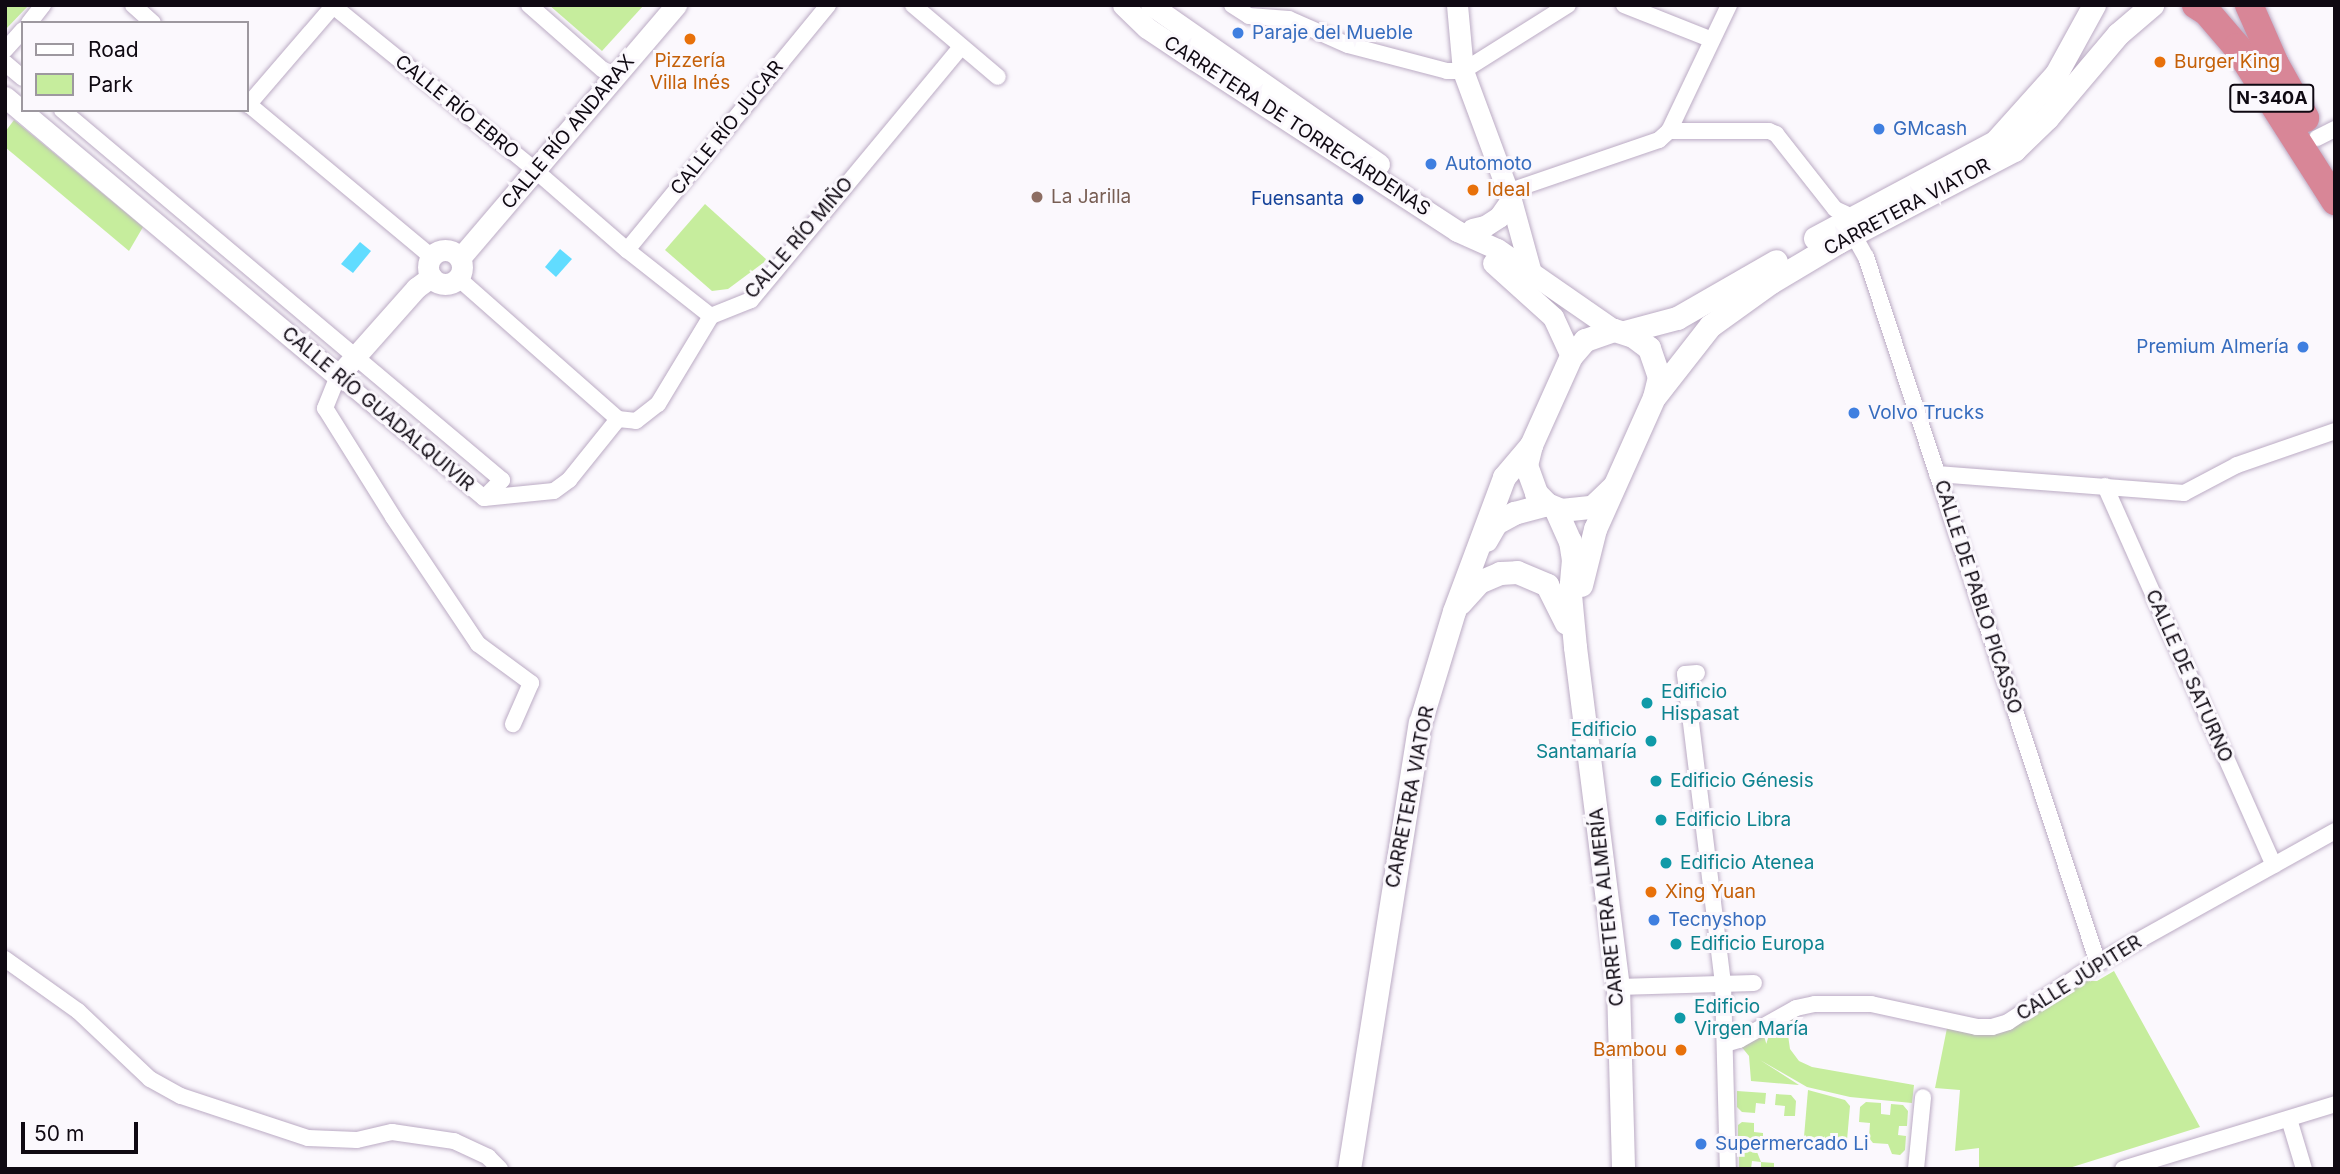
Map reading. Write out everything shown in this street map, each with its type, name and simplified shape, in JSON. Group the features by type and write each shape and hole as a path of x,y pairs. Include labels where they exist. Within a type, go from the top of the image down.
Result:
{"highway":[{"name":"N-340A","path":"2196,5 2207,12 2237,47 2335,201"},
{"name":"N-340A","path":"2249,5 2275,64 2326,133 2335,169"}],"main road":[{"name":"CARRETERA VIATOR","path":"1571,356 1584,340 1677,318 1852,225 1996,142 2056,74 2086,26 2094,5"},
{"name":"CARRETERA VIATOR","path":"1654,397 1696,340 1710,326 1852,225 2014,150 2047,118 2118,34 2152,5"},
{"path":"1575,647 1584,569 1595,529 1654,397 1659,377 1654,357 1642,341 1619,331"},
{"path":"1571,356 1531,445 1526,465 1536,494 1551,506 1570,541 1573,559 1570,594 1575,647"},
{"name":"CARRETERA VIATOR","path":"1349,1169 1420,723 1454,611 1504,477 1531,445"},
{"path":"1470,567 1496,523 1514,513 1551,506 1572,511 1592,507 1614,486"},
{"path":"1454,611 1479,582 1500,573 1517,572 1534,576 1547,584 1556,599 1575,647"},
{"name":"CARRETERA ALMERÍA","path":"1575,647 1618,987 1623,1169"}],"street":[{"path":"31,21 43,5"},
{"path":"133,5 151,21"},
{"path":"529,5 603,69"},
{"name":"CALLE RÍO ANDARAX","path":"531,167 603,69 657,5"},
{"name":"CALLE RÍO ANDARAX","path":"338,376 416,288 445,264 676,5"},
{"name":"CALLE RÍO JUCAR","path":"627,250 828,5"},
{"path":"913,5 998,77"},
{"path":"1151,5 1268,97"},
{"path":"1231,5 1249,16 1289,19 1348,45 1447,71 1463,71 1568,5"},
{"path":"1457,5 1463,71 1509,196 1532,276"},
{"path":"1624,5 1642,8 1710,39"},
{"path":"1571,356 1553,317 1486,257 1475,234 1499,217 1509,196 1660,140 1670,131 1710,39 1729,5"},
{"path":"333,6 248,104 445,264 618,419 636,421 658,404 711,316"},
{"name":"CALLE RÍO EBRO","path":"333,6 531,167 627,250 711,316"},
{"name":"CARRETERA DE TORRECÁRDENAS","path":"1127,7 1147,28 1268,97 1447,225 1475,234 1532,276 1619,331"},
{"path":"5,50 21,32"},
{"name":"CALLE RÍO MIÑO","path":"711,316 751,300 961,47"},
{"path":"5,63 21,76"},
{"name":"CALLE RÍO GUADALQUIVIR","path":"5,97 21,110"},
{"name":"CALLE RÍO GUADALQUIVIR","path":"23,112 484,498 502,480 64,112"},
{"path":"1670,131 1776,134 1835,209 1852,225"},
{"name":"CALLE DE PABLO PICASSO","path":"1852,225 1866,257 2098,963"},
{"path":"338,376 325,408 379,495 478,643 531,683 513,724"},
{"path":"484,498 554,491 569,480 618,419"},
{"path":"1937,474 2184,493 2237,466 2335,431"},
{"name":"CALLE DE SATURNO","path":"2105,486 2274,865"},
{"path":"1696,673 1685,674 1723,984 1728,1169"},
{"name":"CALLE JÚPITER","path":"1725,1044 1739,1040 1796,1008 1815,1004 1871,1003 1977,1027 1993,1027 2008,1022 2098,963 2335,831"},
{"path":"5,959 78,1011 150,1079 181,1096 308,1138 357,1140 392,1132 454,1141 488,1157 500,1169"},
{"path":"1618,987 1754,983"},
{"path":"1916,1169 1923,1097"},
{"path":"2123,1169 2335,1104"},
{"path":"2289,1119 2304,1169"}],"green space":[{"path":"5,5 29,5 5,30"},
{"path":"549,5 644,5 602,51"},
{"path":"14,120 143,227 129,251 5,147 5,132"},
{"path":"705,204 767,260 728,289 712,291 665,250"},
{"path":"2114,971 2200,1127 2066,1169 1979,1169 1979,1148 1955,1151 1960,1090 1935,1088 1947,1028 1979,1032 2084,981 2097,981"},
{"path":"1800,1014 1790,1027 1788,1035 1790,1049 1799,1061 1812,1067 1914,1085 1912,1103 1850,1097 1807,1087 1760,1060 1799,1085 1751,1081 1749,1056 1740,1045"},
{"path":"1808,1090 1845,1100 1850,1106 1847,1140 1804,1137"},
{"path":"1737,1091 1766,1093 1765,1104 1756,1103 1755,1113 1742,1112 1737,1107"},
{"path":"1776,1094 1791,1095 1796,1101 1795,1116 1784,1116 1785,1106 1775,1105"},
{"path":"1866,1102 1881,1103 1881,1114 1890,1115 1891,1104 1903,1105 1908,1111 1907,1126 1899,1126 1898,1135 1906,1136 1905,1150 1900,1155 1892,1154 1888,1144 1873,1143 1869,1138 1870,1123 1859,1122 1860,1107"},
{"path":"1742,1122 1754,1123 1754,1132 1763,1133 1763,1138 1758,1143 1743,1141 1738,1136 1738,1125"},
{"path":"1743,1151 1757,1152 1761,1162 1752,1161 1751,1169 1739,1169 1739,1154"},
{"path":"1761,1162 1774,1163 1774,1169 1761,1169"}],"water":[{"path":"360,242 371,251 353,273 341,264"},
{"path":"560,249 572,259 556,277 545,267"}],"place":[{"name":"Paraje del Mueble","path":"1238,33"},
{"name":"Pizzería Villa Inés","path":"690,39"},
{"name":"Burger King","path":"2160,62"},
{"name":"GMcash","path":"1879,129"},
{"name":"Automoto","path":"1431,164"},
{"name":"Ideal","path":"1473,190"},
{"name":"La Jarilla","path":"1037,197"},
{"name":"Fuensanta","path":"1358,199"},
{"name":"Premium Almería","path":"2303,347"},
{"name":"Volvo Trucks","path":"1854,413"},
{"name":"Edificio Hispasat","path":"1647,703"},
{"name":"Edificio Santamaría","path":"1651,741"},
{"name":"Edificio Génesis","path":"1656,781"},
{"name":"Edificio Libra","path":"1661,820"},
{"name":"Edificio Atenea","path":"1666,863"},
{"name":"Xing Yuan","path":"1651,892"},
{"name":"Tecnyshop","path":"1654,920"},
{"name":"Edificio Europa","path":"1676,944"},
{"name":"Edificio Virgen María","path":"1680,1018"},
{"name":"Bambou","path":"1681,1050"},
{"name":"Supermercado Li","path":"1701,1144"}]}
